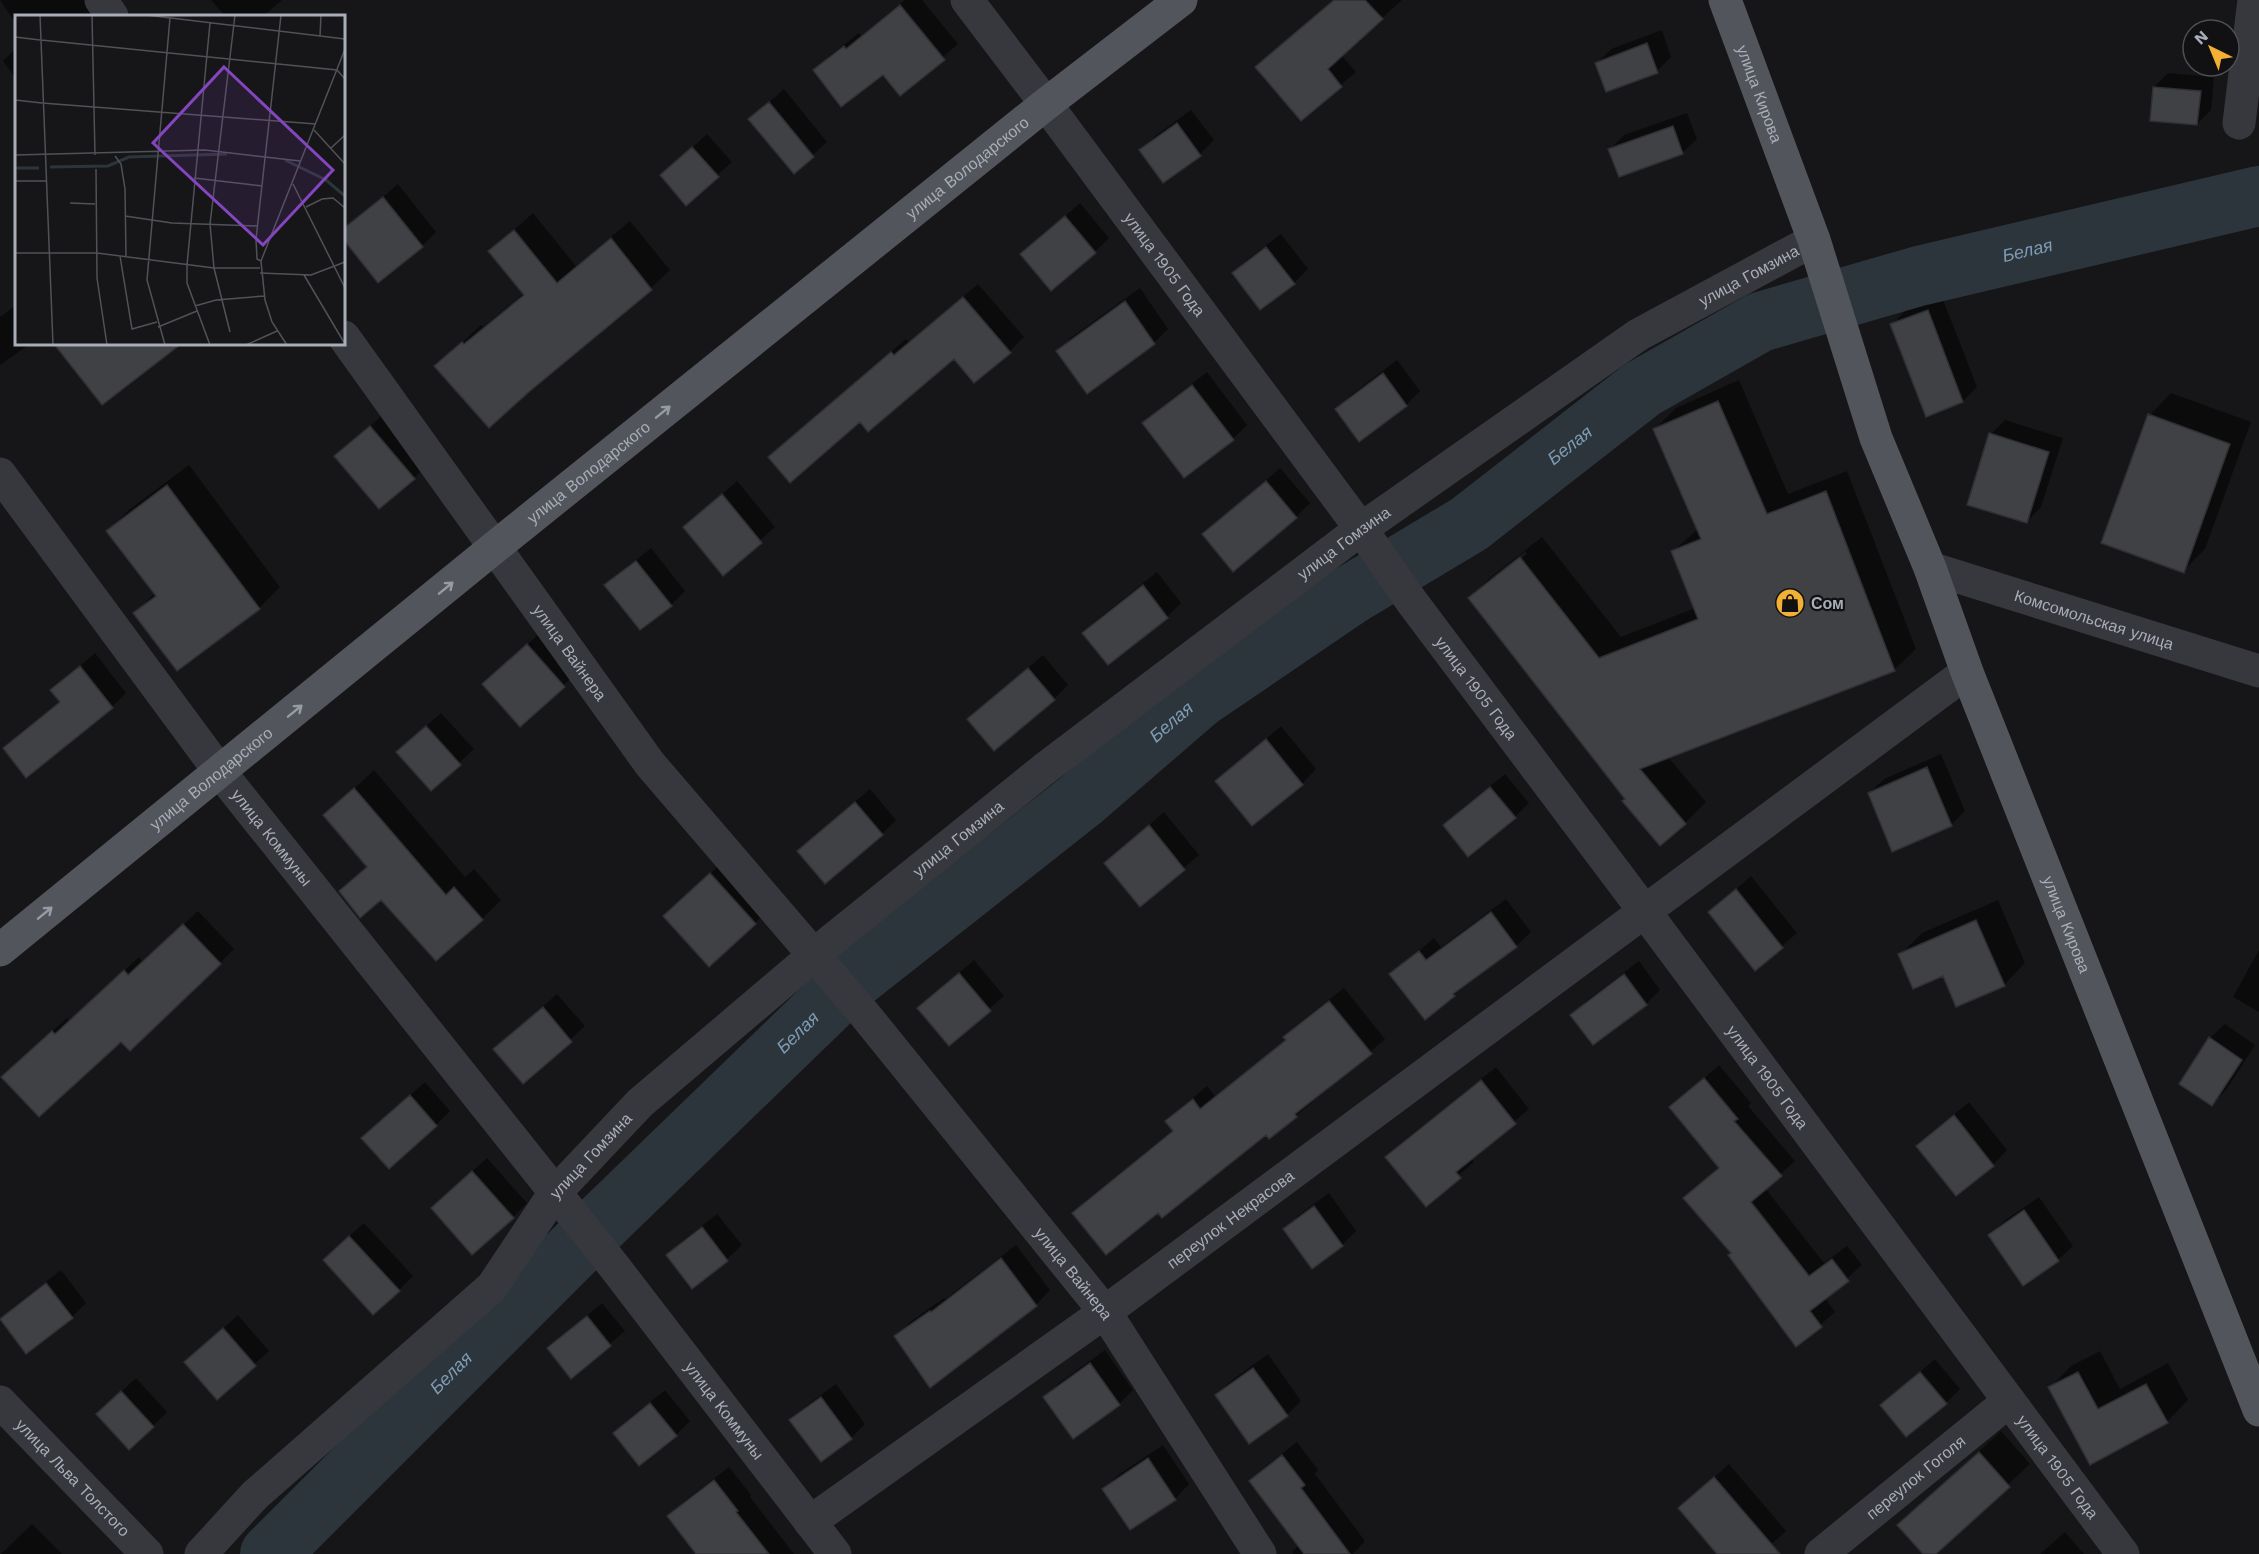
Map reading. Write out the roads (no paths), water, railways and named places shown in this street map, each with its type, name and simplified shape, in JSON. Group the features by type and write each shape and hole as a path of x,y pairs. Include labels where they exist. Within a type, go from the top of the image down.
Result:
{"main road":[{"name":"улица Володарского","path":"0,950 495,547 1046,104 1181,0"},
{"name":"улица Кирова","path":"1725,0 1814,240 1876,438 1930,568 1966,672 2259,1410"}],"street":[{"path":"100,0 111,15"},
{"name":"улица 1905 Года","path":"967,0 1412,602 2123,1554"},
{"path":"2239,123 2254,0"},
{"name":"улица Гомзина","path":"201,1554 255,1495 492,1287 554,1194 640,1103 814,955 1043,770 1361,530 1638,335 1814,240"},
{"name":"улица Вайнера","path":"345,338 650,764 861,1010 1105,1312 1260,1554"},
{"name":"улица Коммуны","path":"0,474 220,772 554,1194 613,1265 835,1554"},
{"name":"Комсомольская улица","path":"1930,568 2259,671"},
{"name":"переулок Некрасова","path":"810,1521 1105,1312 1966,672"},
{"name":"переулок Гоголя","path":"1821,1554 2009,1401"},
{"name":"улица Льва Толстого","path":"0,1402 147,1554"}],"waterway":[{"name":"Белая","path":"270,1554 602,1222 850,982 1081,800 1199,698 1352,594 1469,524 1642,389 1760,322 1919,276 2259,196"}],"place":[{"name":"Сом","path":"1790,603"}]}
